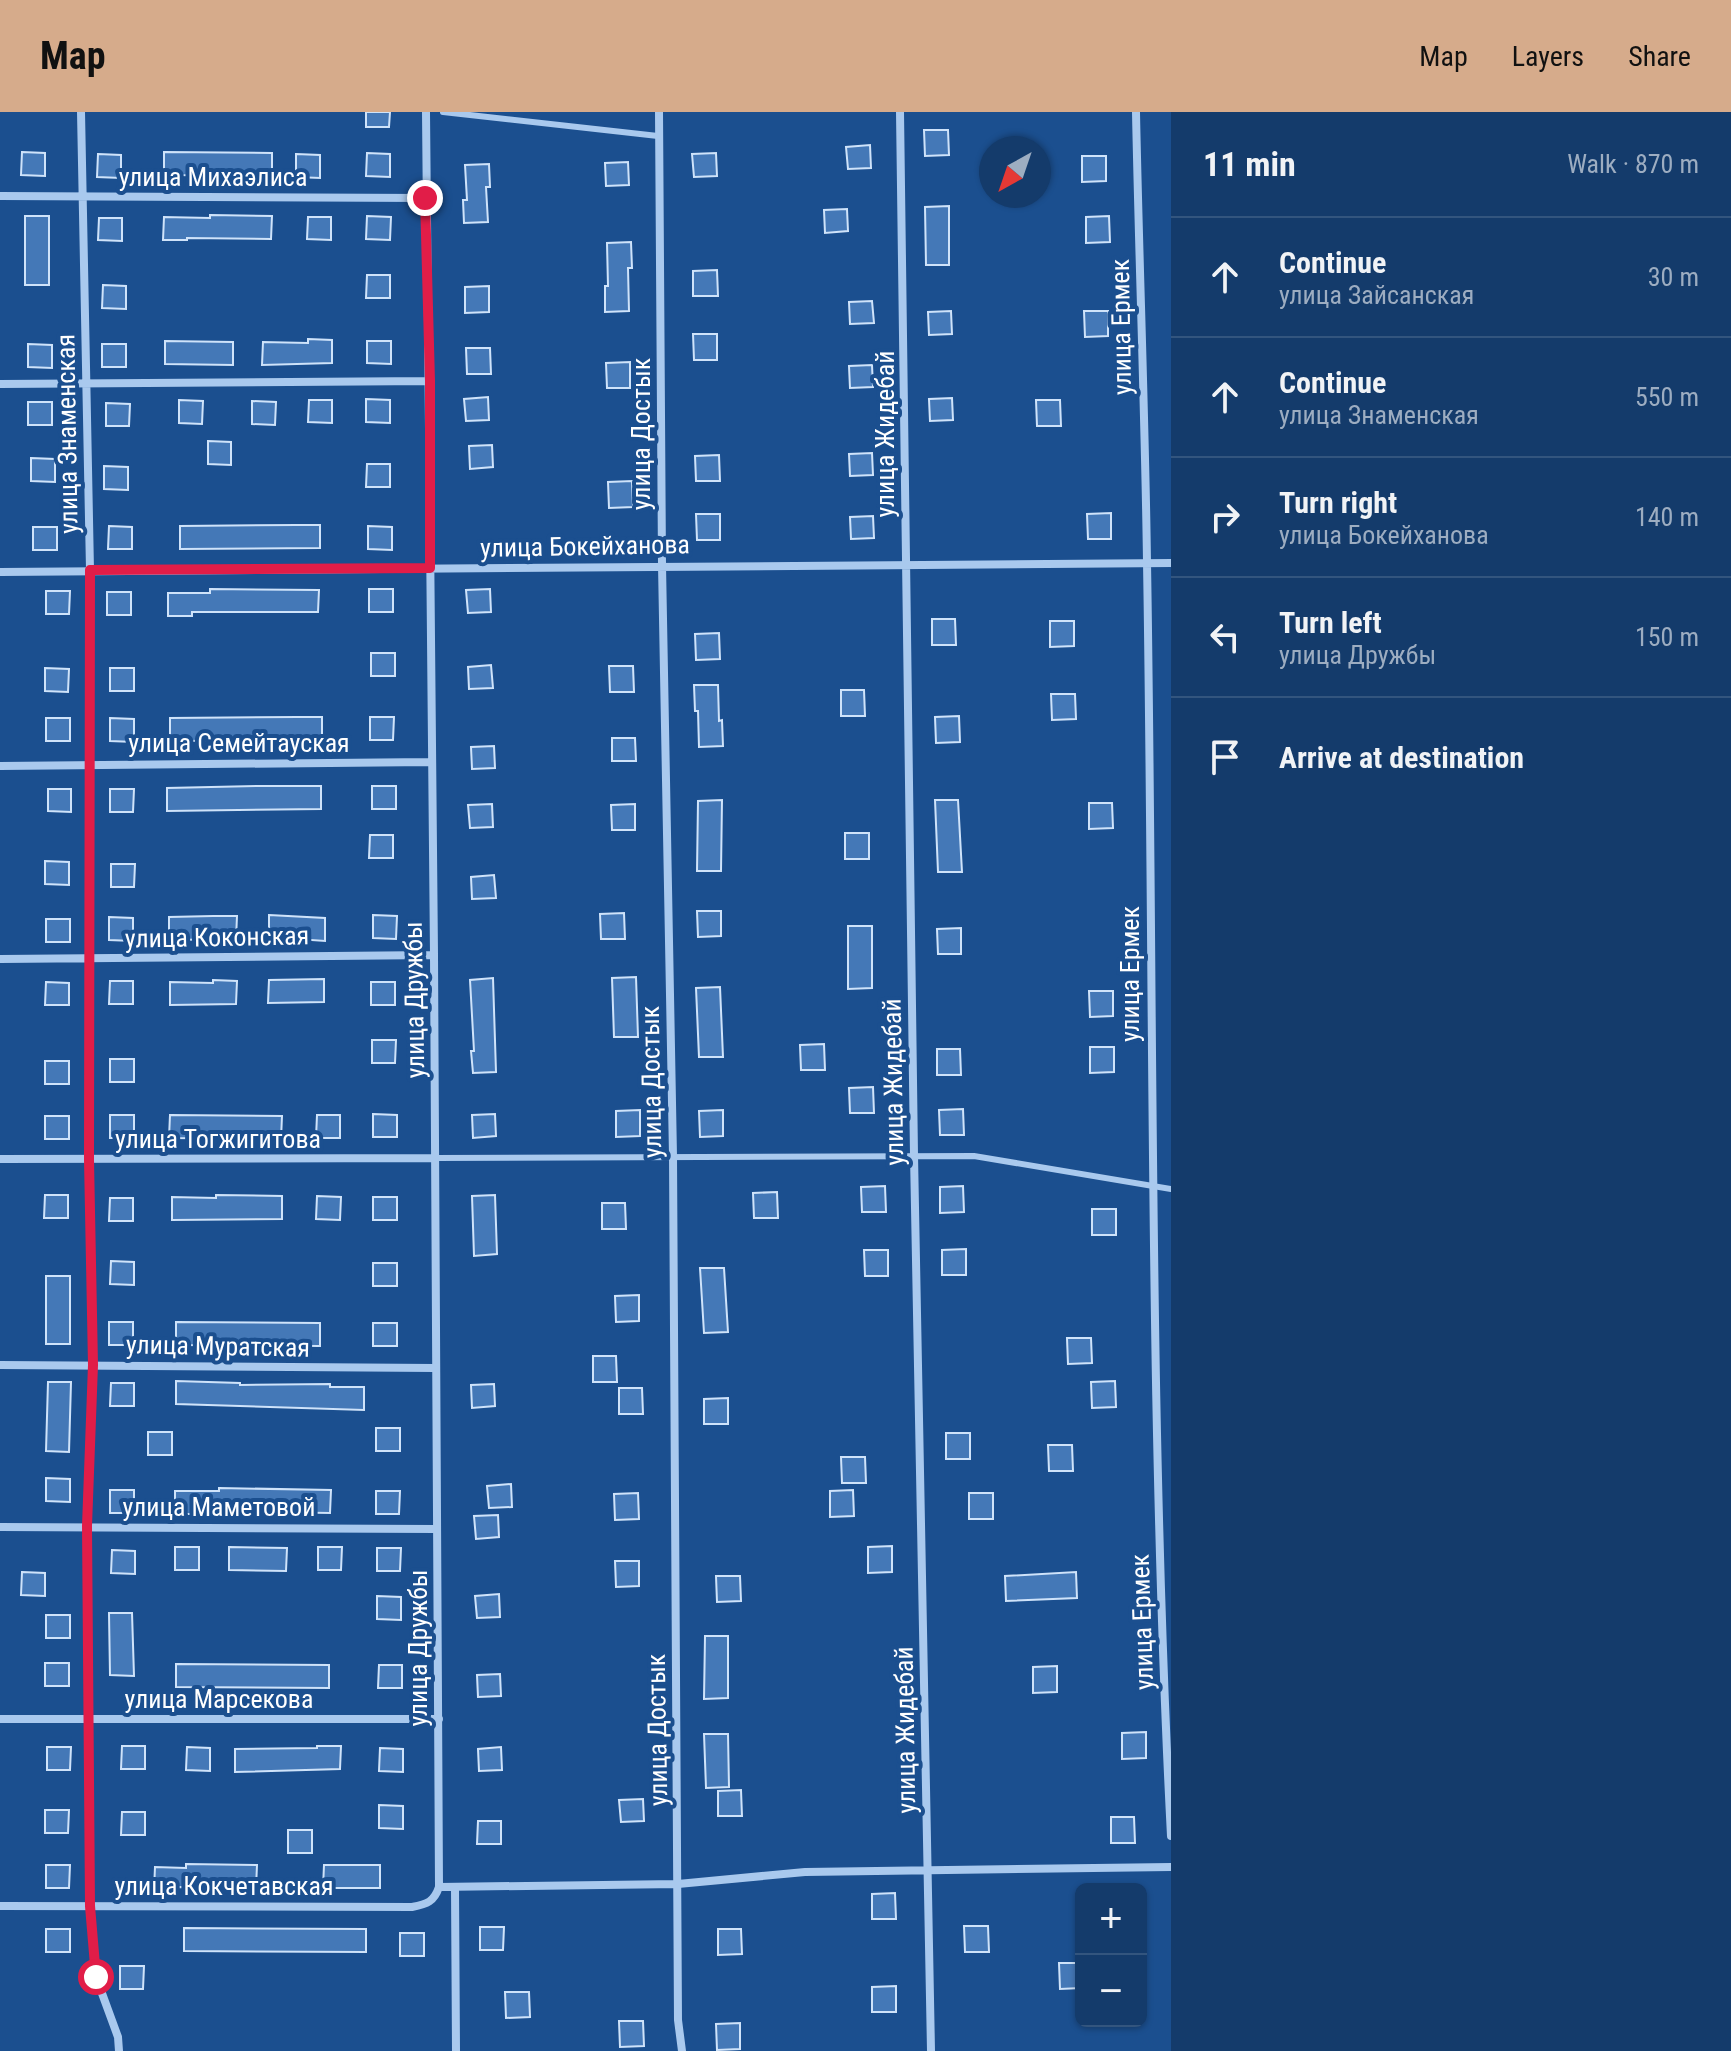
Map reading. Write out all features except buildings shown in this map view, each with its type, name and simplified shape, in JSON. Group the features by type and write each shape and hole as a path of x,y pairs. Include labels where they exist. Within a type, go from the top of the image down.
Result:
{"street":[{"name":"улица Знаменская","path":"81,112 90,570 89,1160 93,1365 87,1526 90,1906 96,1977 118,2037 119,2051"},
{"name":"улица Дружбы","path":"426,112 439,1887"},
{"name":"улица Достык","path":"659,112 662,565 673,1156 678,2020 682,2051"},
{"name":"улица Жидебай","path":"900,112 914,1155 931,2051"},
{"name":"улица Ермек","path":"1136,112 1147,562 1152,1185 1161,1611 1171,1836"},
{"name":"улица Михаэлиса","path":"0,196 425,198"},
{"path":"0,384 430,381"},
{"name":"улица Бокейханова","path":"0,572 1171,563"},
{"name":"улица Семейтауская","path":"0,766 430,762"},
{"name":"улица Коконская","path":"0,959 434,955"},
{"name":"улица Тогжигитова","path":"0,1159 435,1158"},
{"name":"улица Муратская","path":"0,1365 435,1368"},
{"name":"улица Маметовой","path":"0,1527 437,1529"},
{"name":"улица Марсекова","path":"0,1719 439,1719"},
{"path":"439,1887 678,1884 805,1872 1171,1867"},
{"name":"улица Кокчетавская","path":"0,1906 412,1907 427,1904 436,1897 439,1887"},
{"path":"455,1888 456,2051"}],"lane":[{"path":"443,112 658,136"},
{"path":"435,1158 974,1156 1171,1189"}],"route":[{"path":"96,1977 90,1906 87,1526 93,1365 89,1160 90,570 430,568 430,381 425,198"}]}
